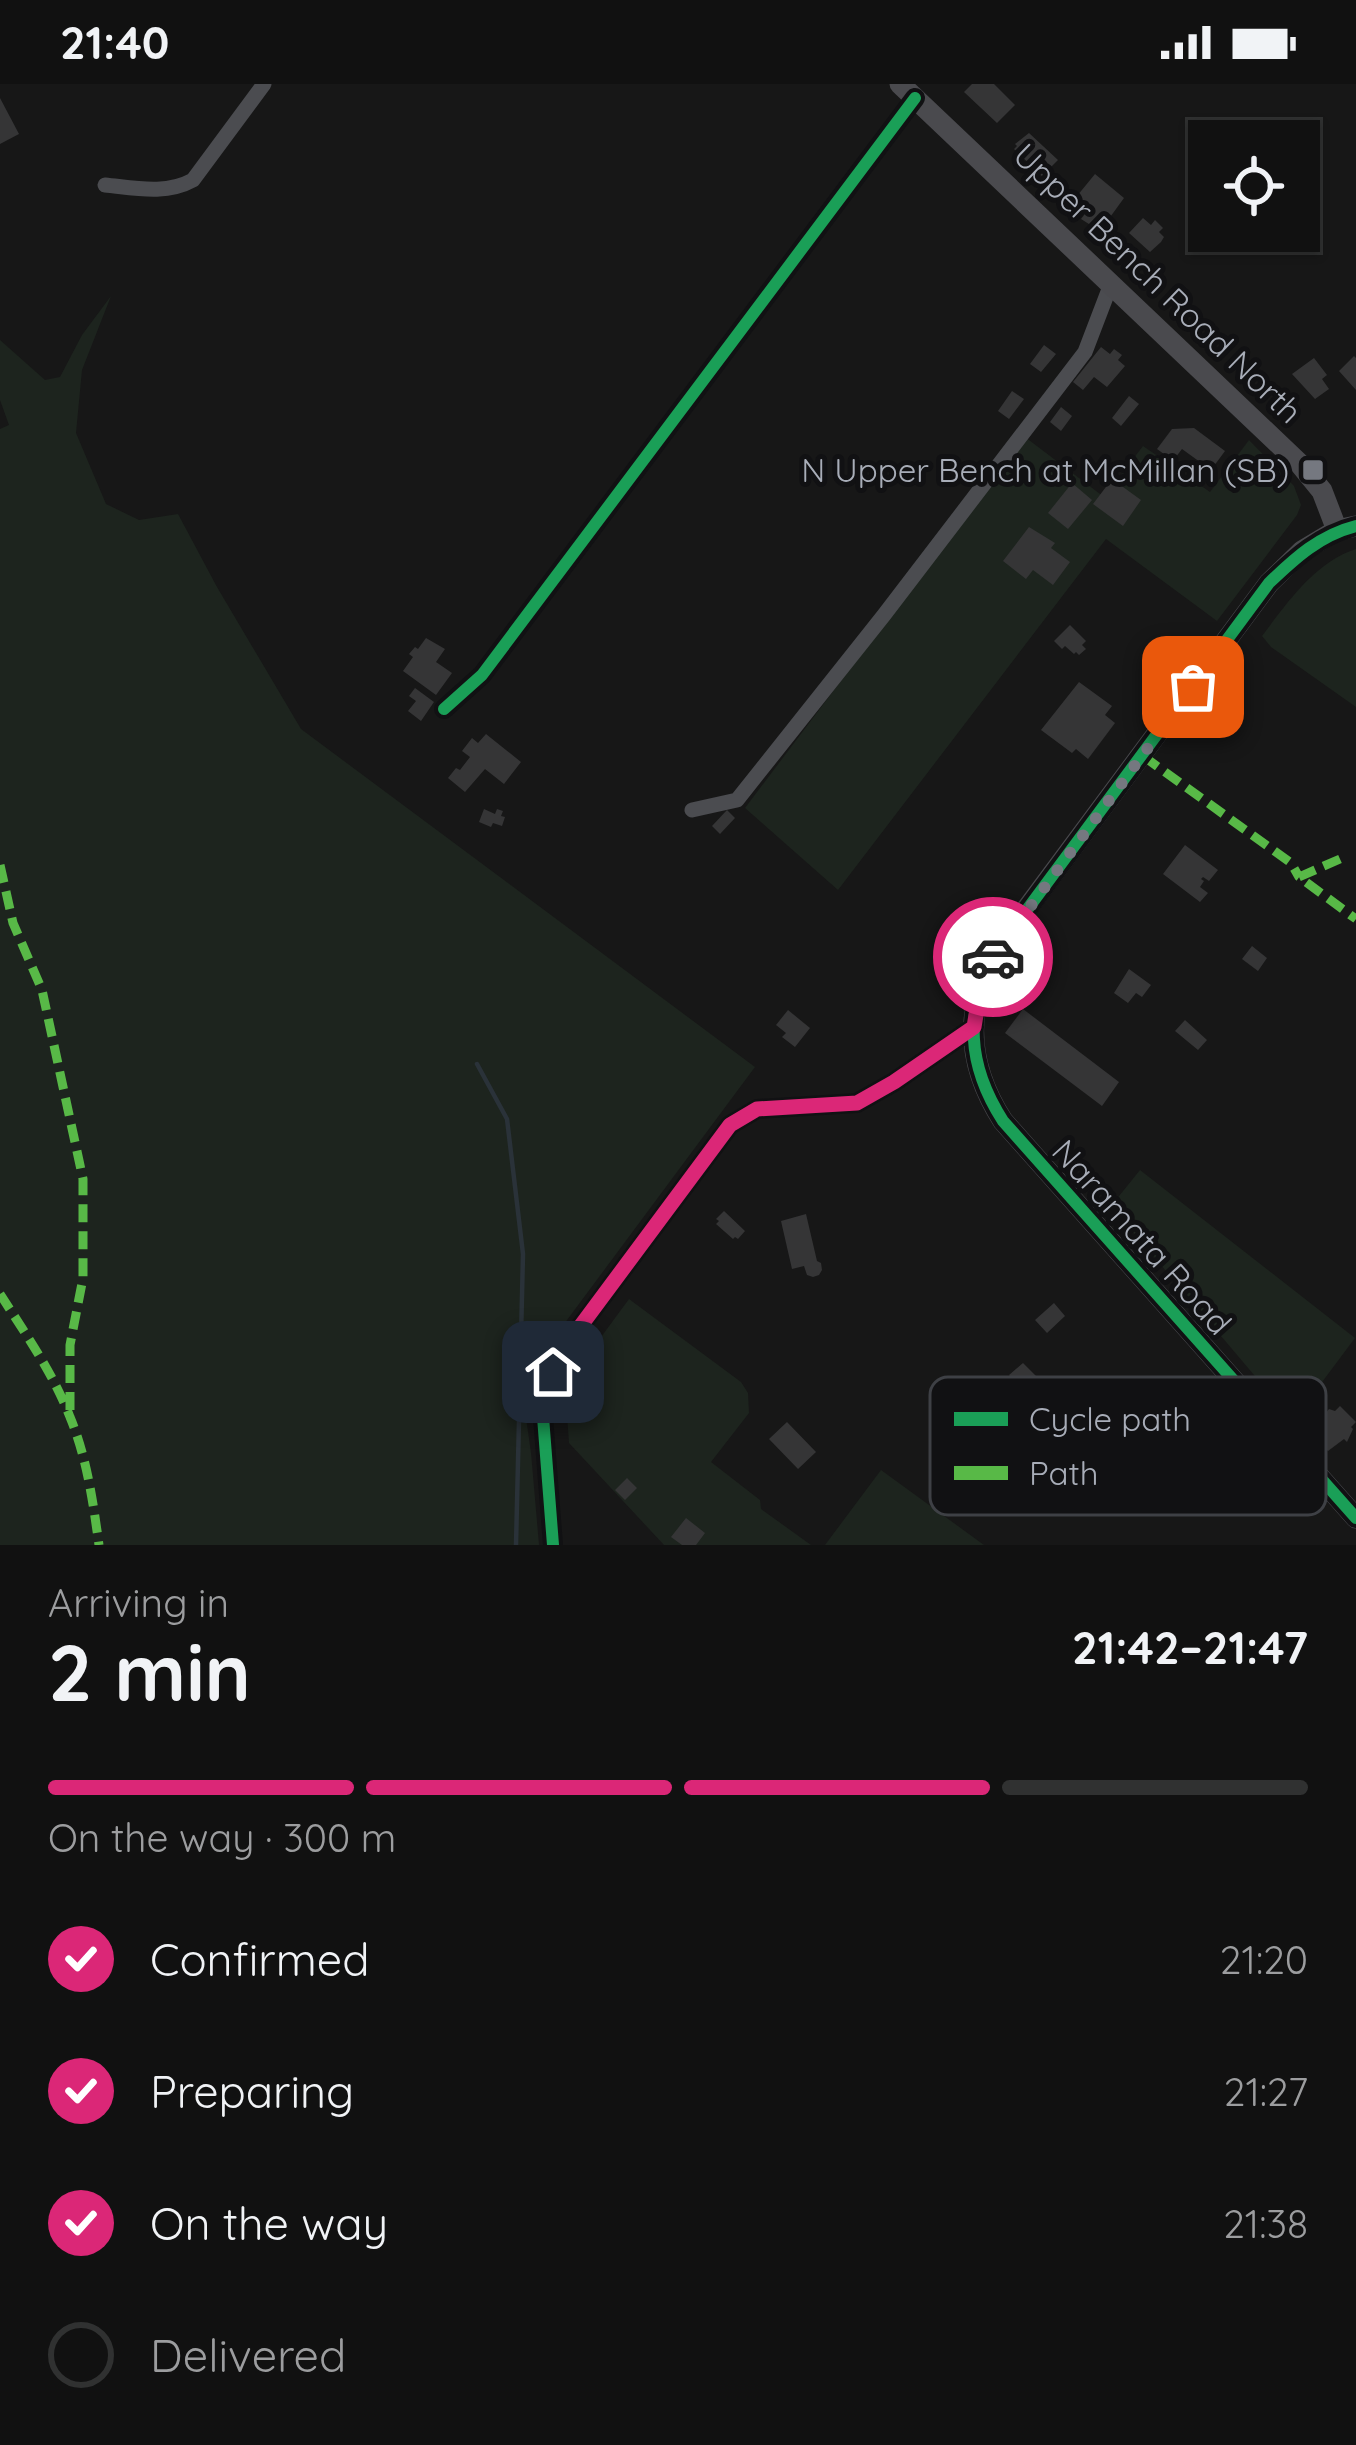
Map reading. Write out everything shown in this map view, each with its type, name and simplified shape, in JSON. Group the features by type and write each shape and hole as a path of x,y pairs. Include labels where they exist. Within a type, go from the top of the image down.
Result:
{"main road":[{"name":"Upper Bench Road North","path":"908,91 1300,464 1347,528"},
{"path":"974,1027 982,979 1005,938 1269,583 1302,551 1347,528"},
{"name":"Naramata Road","path":"974,1027 976,1066 1003,1120 1231,1377"},
{"name":"Naramata Road","path":"1326,1484 1356,1518"}],"street":[{"path":"105,185 178,189 193,180 264,84"},
{"path":"444,709 482,675 908,91"},
{"path":"692,810 737,800 1085,352 1111,284"},
{"path":"553,1545 543,1417 553,1372 568,1343 730,1125 757,1109 857,1103 974,1027"}],"shaded area":[{"path":"111,296 82,370 76,433 106,504 139,520 178,514 301,729 755,1067 521,1382 539,1545 0,1545 0,429 9,425 0,400 0,340 45,380 60,377 82,335"},
{"path":"1025,437 1104,497 1143,446 1210,492 1249,440 1294,486 1301,505 1217,621 1106,539 838,890 745,808"},
{"path":"1356,549 1356,707 1262,636 1315,574"},
{"path":"1140,1170 1355,1338 1326,1377 1256,1377 1111,1206"},
{"path":"629,1299 741,1382 748,1393 749,1413 711,1462 760,1500 761,1509 811,1545 664,1545 569,1443 565,1386"},
{"path":"881,1470 930,1506 930,1515 943,1515 984,1545 825,1545"}],"building":[{"path":"972,84 994,84 1015,105 997,123 964,92"},
{"path":"0,98 19,134 0,144"},
{"path":"1029,133 1058,160 1042,176 1014,149"},
{"path":"1095,174 1124,198 1100,231 1081,219 1090,207 1077,196"},
{"path":"1143,218 1163,228 1159,232 1164,237 1150,252 1129,233"},
{"path":"1044,345 1056,354 1041,372 1030,364"},
{"path":"1101,347 1122,355 1118,360 1125,366 1107,387 1094,377 1083,390 1073,382"},
{"path":"1314,358 1327,375 1322,379 1329,389 1315,399 1292,374"},
{"path":"1356,358 1356,390 1339,371"},
{"path":"1012,391 1024,399 1009,419 998,411"},
{"path":"1129,396 1139,404 1121,426 1112,418"},
{"path":"1061,407 1072,416 1061,431 1050,422"},
{"path":"1194,428 1225,451 1211,470 1182,449 1169,466 1175,470 1171,476 1158,466 1168,457 1157,449 1172,429"},
{"path":"1112,479 1141,500 1123,526 1093,504"},
{"path":"1072,483 1092,500 1068,529 1048,513"},
{"path":"1029,527 1055,543 1051,548 1070,562 1053,585 1033,570 1026,579 1003,561"},
{"path":"1070,625 1086,641 1079,655 1054,641"},
{"path":"426,638 445,649 436,662 452,673 436,695 403,671 413,657 409,654"},
{"path":"1079,682 1112,706 1105,715 1115,723 1088,759 1041,730"},
{"path":"415,688 434,702 421,721 408,711 416,701 409,696"},
{"path":"486,734 521,762 504,784 485,769 465,792 448,778 470,757 462,751 472,738 478,743"},
{"path":"484,809 495,814 497,809 503,811 502,826 479,822"},
{"path":"727,810 735,818 720,834 712,826"},
{"path":"1185,845 1218,870 1209,881 1201,879 1200,887 1208,893 1200,902 1163,874"},
{"path":"1252,946 1267,958 1258,971 1242,959"},
{"path":"1129,969 1151,985 1142,997 1136,993 1128,1003 1114,993"},
{"path":"1023,1009 1119,1082 1102,1106 1005,1033"},
{"path":"788,1010 810,1028 795,1047 776,1025"},
{"path":"1185,1020 1207,1040 1198,1050 1175,1031"},
{"path":"724,1211 745,1231 738,1239 716,1224"},
{"path":"806,1214 822,1270 813,1277 804,1266 792,1269 781,1221"},
{"path":"1054,1303 1065,1316 1047,1333 1035,1320"},
{"path":"1023,1363 1037,1377 1011,1377"},
{"path":"1340,1406 1356,1422 1347,1442 1344,1439 1328,1451 1326,1413"},
{"path":"787,1422 816,1452 798,1469 769,1439"},
{"path":"627,1478 637,1488 625,1500 615,1490"},
{"path":"686,1518 705,1533 696,1545 682,1545 671,1537"}],"waterway":[{"path":"477,1064 507,1119 523,1254 516,1545"}],"marked path":[{"path":"1143,756 1291,863 1299,877"},
{"path":"1340,859 1299,877 1356,919"},
{"path":"0,865 13,923 42,990 83,1179 83,1278 70,1345 70,1416"},
{"path":"0,1294 47,1369 70,1417 85,1464 99,1545"}],"cycle path":[{"path":"444,709 482,675 915,98"},
{"path":"1231,1377 1003,1121 976,1059 974,1017 995,953 1269,583 1320,541 1356,526"},
{"path":"553,1545 543,1417 553,1372 568,1343 730,1125 757,1109 857,1103 974,1027"},
{"path":"1326,1484 1356,1518"}],"way so far":[{"path":"993,957 1193,687"}],"place":[{"name":"N Upper Bench at McMillan (SB)","path":"1313,470"}],"route":[{"path":"553,1372 568,1343 730,1125 757,1109 857,1103 894,1082 974,1027 982,979 993,957"}]}
